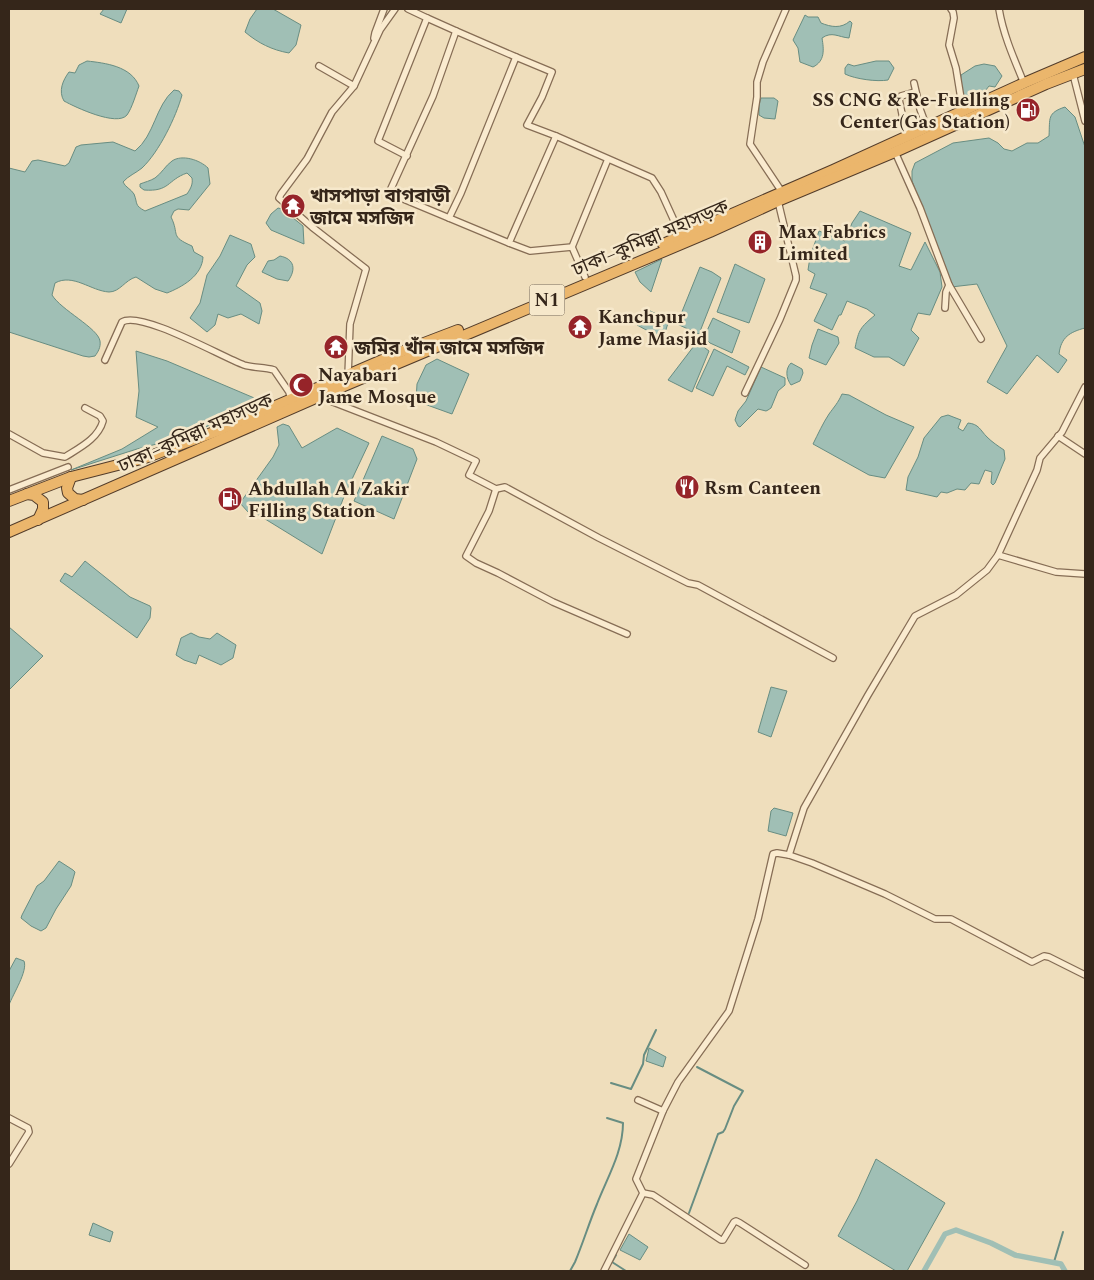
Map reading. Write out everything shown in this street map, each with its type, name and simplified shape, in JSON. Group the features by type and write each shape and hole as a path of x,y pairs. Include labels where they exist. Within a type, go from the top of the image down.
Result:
{"highway":[{"name":"ঢাকা–কুমিল্লা মহাসড়ক","path":"9,500 27,494 70,472 145,458 222,429 585,277 710,232 780,196 1024,83 1085,57"},
{"name":"ঢাকা–কুমিল্লা মহাসড়ক","path":"9,532 616,267 681,236 895,152 1085,69"},
{"path":"70,472 68,493 75,499 83,500"},
{"path":"27,494 34,495 43,502 43,509 38,520"}],"street":[{"path":"373,45 375,33 384,9"},
{"path":"348,376 350,324 366,268 312,227 279,198 307,159 332,112 354,86 380,30 395,9"},
{"path":"408,9 552,72 527,125 652,178 661,192 681,236"},
{"path":"746,393 796,280 780,196 750,144 758,97 757,82 763,62 786,9"},
{"path":"951,9 954,18 949,45 956,68 963,111"},
{"path":"999,9 1012,55 1024,83"},
{"path":"407,156 378,141 427,18"},
{"path":"456,31 433,96 389,193 530,251 572,247"},
{"path":"449,218 465,184 516,57"},
{"path":"319,66 354,86"},
{"path":"1073,74 1085,121"},
{"path":"914,83 915,92 927,128"},
{"path":"909,136 904,124 899,99 901,96 915,92"},
{"path":"509,243 556,136"},
{"path":"895,152 920,208 949,285 981,340"},
{"path":"585,277 572,247 608,159"},
{"path":"945,308 946,292 949,285"},
{"path":"105,360 122,322 133,320 193,340 228,359 247,366 274,370 289,392 292,400"},
{"path":"789,855 804,808 915,616 956,595 987,570 998,555 1037,470 1040,458 1076,409 1085,387"},
{"path":"318,396 436,442 476,461 469,476 496,489 505,487 598,538 688,583 698,585 834,658"},
{"path":"9,434 43,453 65,457 94,437 102,425 103,421 100,416 85,408"},
{"path":"1058,436 1085,454"},
{"path":"9,490 70,472"},
{"path":"496,489 489,511 466,556 553,602 627,634"},
{"path":"998,555 1056,572 1085,574"},
{"path":"643,1193 636,1179 663,1111 678,1082 729,1011 758,919 773,854 789,855 812,863 885,894 935,919 952,919 1032,962 1044,956 1049,957 1085,974"},
{"path":"638,1100 663,1111"},
{"path":"9,1118 28,1128 29,1132 9,1164"},
{"path":"643,1193 653,1195 721,1240 723,1240 734,1222 740,1222 805,1265"},
{"path":"604,1271 643,1193"}],"water":[{"path":"104,9 127,9 121,23 100,14"},
{"path":"257,9 273,9 301,25 296,45 289,53 266,46 245,32 250,19"},
{"path":"805,15 808,17 818,17 821,23 832,26 840,26 850,21 852,23 849,38 832,35 822,38 822,58 813,67 800,62 798,48 793,40"},
{"path":"87,61 117,67 135,79 139,86 127,115 114,119 96,115 64,101 61,90 65,78 69,72 75,73 79,65"},
{"path":"876,61 889,61 894,68 888,80 866,80 845,74 845,68 848,64 854,66"},
{"path":"984,64 995,66 1002,76 995,87 989,86 975,104 968,104 962,99 961,75 975,66"},
{"path":"174,90 179,91 182,95 166,134 155,153 142,168 123,182 134,194 138,206 145,211 187,194 190,190 192,178 187,173 159,189 144,190 140,187 140,184 157,176 172,161 186,158 208,168 210,184 189,210 178,209 174,211 171,217 176,234 180,240 192,246 194,252 203,257 199,270 185,284 167,293 155,289 136,277 116,290 109,292 75,281 62,280 55,283 52,295 63,307 98,336 100,345 95,356 83,356 9,332 9,168 25,172 32,161 38,160 65,166 69,163 76,147 81,145 113,142 135,151 147,137 163,104"},
{"path":"761,98 774,98 778,101 775,119 764,118 759,115"},
{"path":"1065,107 1075,117 1085,147 1085,328 1075,331 1064,339 1059,354 1067,360 1058,373 1037,355 1007,394 987,382 1007,346 977,284 951,287 912,181 912,171 915,163 953,143 989,138 1004,149 1012,151 1027,143 1038,143 1049,136 1052,114"},
{"path":"278,208 282,209 303,226 304,244 271,230 266,223 271,214"},
{"path":"860,211 911,233 899,266 911,270 925,242 940,272 942,287 930,315 918,313 911,330 919,338 904,366 889,357 874,357 855,348 861,329 875,315 867,309 847,301 832,330 814,321 827,294 810,288 815,274 808,270 810,257 819,231 845,241 852,223"},
{"path":"230,235 251,244 255,257 247,265 236,286 260,303 262,311 259,324 241,314 228,318 218,314 215,325 207,332 190,318 200,303 207,275 220,256"},
{"path":"280,256 289,260 293,266 291,277 288,281 277,279 262,272 268,261"},
{"path":"662,259 651,292 640,282 635,272"},
{"path":"735,264 765,279 749,323 717,312"},
{"path":"700,267 721,278 699,334 677,324"},
{"path":"646,309 669,320 663,339 637,325"},
{"path":"713,318 740,331 732,353 710,343 704,337"},
{"path":"818,329 838,337 839,343 826,365 809,358"},
{"path":"697,342 709,351 692,392 668,380"},
{"path":"714,349 749,367 745,375 727,366 713,396 696,388"},
{"path":"136,351 167,361 259,400 188,436 137,449 71,470 122,449 158,427 136,417 139,391"},
{"path":"437,359 469,374 452,414 416,401 417,384 426,365"},
{"path":"791,363 802,369 803,373 800,381 791,385 787,374"},
{"path":"761,367 785,378 785,385 778,391 771,408 766,411 758,409 740,427 735,420 738,411 746,401"},
{"path":"842,394 849,395 886,415 914,427 885,478 869,475 813,444"},
{"path":"948,415 961,420 958,428 963,431 968,423 977,426 989,439 1004,450 1005,459 995,483 993,485 991,483 992,472 985,470 979,484 971,483 965,490 957,489 947,493 941,492 937,497 906,490 908,477 918,457 924,438 941,417"},
{"path":"283,424 289,426 302,448 337,428 369,443 345,494 322,554 257,514 248,512 240,503 273,457 279,445 277,427"},
{"path":"382,436 413,449 417,459 394,519 354,501"},
{"path":"85,561 130,597 150,606 150,618 137,638 60,581 65,573 72,577"},
{"path":"9,627 43,656 9,690"},
{"path":"191,633 210,639 217,633 236,645 233,658 221,665 199,655 196,664 184,660 176,655 181,638"},
{"path":"771,687 787,691 771,737 758,732"},
{"path":"774,808 793,813 786,836 768,831 771,811"},
{"path":"59,861 75,872 71,886 46,928 41,931 21,918 37,886 44,881"},
{"path":"16,958 24,961 25,965 20,983 9,1005 9,971"},
{"path":"649,1048 666,1057 663,1067 646,1061"},
{"path":"876,1159 945,1203 907,1271 896,1271 838,1236 857,1201"},
{"path":"93,1223 113,1232 110,1242 89,1235"},
{"path":"629,1234 648,1247 640,1260 620,1250"}],"waterway":[{"path":"611,1083 631,1089 656,1030"},
{"path":"689,1213 718,1134 725,1129 734,1106 743,1091 697,1067"},
{"path":"570,1271 614,1165 620,1144 623,1123 607,1118"},
{"path":"924,1271 945,1234 956,1230 991,1243 1015,1255 1061,1264 1065,1271"},
{"path":"1054,1262 1063,1232"},
{"path":"616,1255 612,1262 626,1271"}],"place":[{"name":"SS CNG & Re-Fuelling Center(Gas Station)","path":"1028,110"},
{"name":"খাসপাড়া বাগবাড়ী জামে মসজিদ","path":"293,206"},
{"name":"Max Fabrics Limited","path":"760,242"},
{"name":"Kanchpur Jame Masjid","path":"580,327"},
{"name":"জমির খাঁন জামে মসজিদ","path":"336,347"},
{"name":"Nayabari Jame Mosque","path":"301,385"},
{"name":"Rsm Canteen","path":"687,487"},
{"name":"Abdullah Al Zakir Filling Station","path":"230,499"}]}
